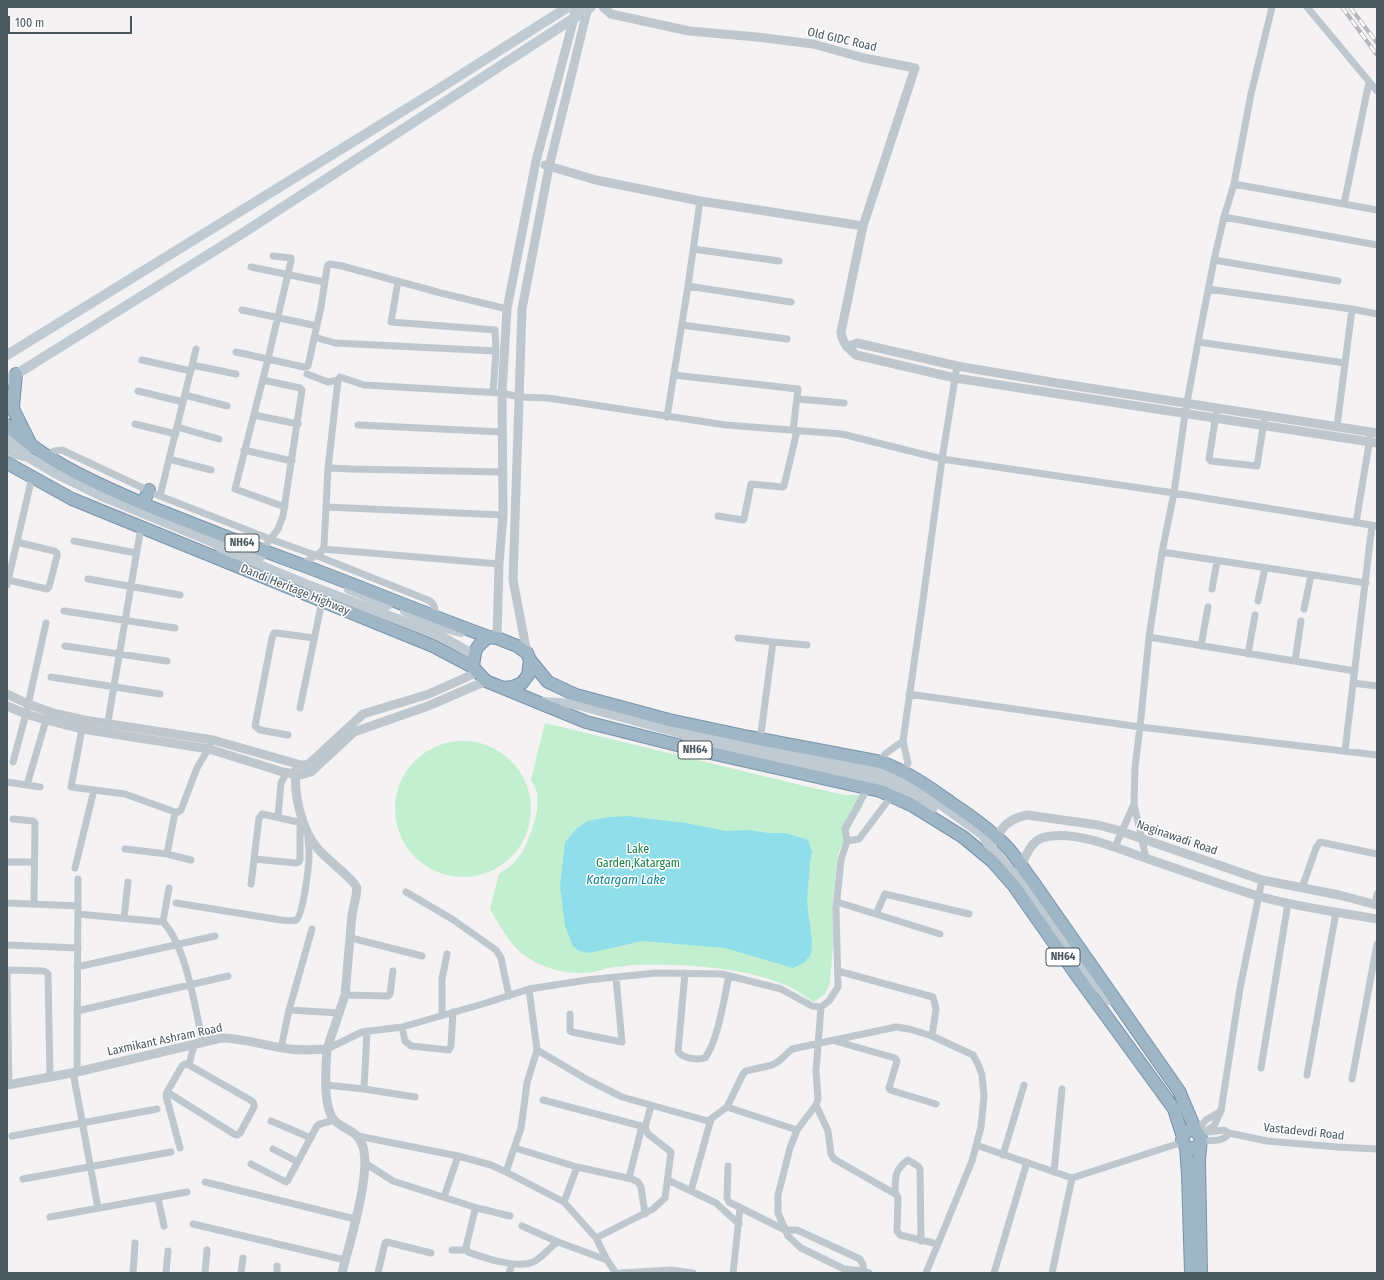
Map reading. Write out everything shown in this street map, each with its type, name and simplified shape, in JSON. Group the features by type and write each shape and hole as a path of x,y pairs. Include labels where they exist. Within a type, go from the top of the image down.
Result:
{"highway":[{"path":"12,377 14,411 31,444"},
{"name":"NH64","path":"7,425 50,458 144,504 436,618 490,638 518,646 548,682 576,695 759,742 874,775 899,784 921,782 973,818 990,846 1016,875 1179,1091 1188,1174 1191,1273"},
{"name":"Dandi Heritage Highway","path":"7,464 72,499 433,646 478,669"},
{"path":"144,504 149,490"},
{"path":"478,669 478,645 490,638"},
{"path":"503,688 513,687 522,683 528,675 528,657"},
{"name":"NH64","path":"478,669 503,688 586,722 689,749 874,775 899,784 932,817 963,838 1011,852 1016,875 1075,974 1180,1108 1199,1137 1201,1273"},
{"path":"1192,1130 1199,1137 1195,1148 1192,1148 1184,1142 1186,1131 1192,1130"}],"main road":[{"path":"7,355 568,7"},
{"path":"12,377 250,229 589,8"},
{"path":"7,435 28,457"},
{"path":"7,448 15,454 28,457 55,473 104,497 215,543 226,544 300,570 446,628 490,638"},
{"path":"215,543 223,550 306,584 439,635 478,669"},
{"path":"548,682 575,704"},
{"path":"535,702 575,704 673,730 710,744 874,775"},
{"path":"673,730 759,742"},
{"path":"1016,875 1094,986 1101,989 1171,1088 1180,1108"}],"street":[{"path":"498,392 507,308 536,162 574,18 575,7"},
{"name":"Old GIDC Road","path":"603,7 608,13 611,14 688,31 813,44 864,58 915,68 863,226 841,332 842,339 846,347"},
{"path":"1146,858 1134,804 1135,768 1149,637 1162,552 1174,493 1185,414 1208,289 1224,217 1234,184 1250,94 1272,7"},
{"path":"1307,7 1377,91"},
{"path":"528,657 512,580 520,397 522,309 549,167 589,8"},
{"path":"1344,204 1369,82"},
{"path":"536,162 596,180 700,202 863,226"},
{"path":"1234,184 1377,210"},
{"path":"667,417 700,202"},
{"path":"1224,217 1377,245"},
{"path":"693,248 779,261"},
{"path":"273,256 291,258 263,380 235,489 285,506"},
{"path":"1214,260 1338,281"},
{"path":"236,352 307,367 317,326 326,268 330,264 441,293 507,308"},
{"path":"251,267 324,282"},
{"path":"398,281 391,322 492,329 496,332 498,392 503,432 503,515 490,638"},
{"path":"688,286 791,302"},
{"path":"1208,289 1352,309 1377,314"},
{"path":"1337,426 1352,309"},
{"path":"242,310 317,326"},
{"path":"682,326 787,339"},
{"path":"314,336 338,343 496,351"},
{"path":"1198,342 1345,363"},
{"path":"846,347 857,343 957,366 1374,432 1356,523"},
{"path":"846,347 856,355 955,378 1373,442"},
{"path":"160,496 196,349"},
{"path":"142,360 236,374"},
{"path":"847,841 859,838 899,784 908,762 903,741 942,459 957,366"},
{"path":"307,374 328,382 342,378 364,385 498,392 520,397 548,398 726,425 842,434 942,459 1174,493 1375,526 1366,583 1345,751"},
{"path":"674,375 799,390 795,431 784,486 751,484 743,520 718,516"},
{"path":"262,550 282,522 298,424 302,389 263,380"},
{"path":"323,550 328,468 338,380"},
{"path":"138,391 227,406"},
{"path":"798,399 844,403"},
{"path":"1217,408 1209,459 1211,461 1257,466 1265,415"},
{"path":"254,415 298,424"},
{"path":"135,424 219,439"},
{"path":"358,425 503,432"},
{"path":"50,458 54,452 62,450 160,496 315,555 432,602 435,606 436,618"},
{"path":"244,450 292,461"},
{"path":"169,459 211,470"},
{"path":"328,468 502,472"},
{"path":"17,542 54,551 56,553 55,564 49,587 47,589 8,583 17,542 32,477"},
{"path":"326,507 503,515"},
{"path":"106,733 141,527"},
{"path":"74,541 136,553"},
{"path":"301,565 323,550 499,564"},
{"path":"1162,552 1366,583"},
{"path":"1212,589 1217,561"},
{"path":"1258,601 1265,568"},
{"path":"1304,609 1311,575"},
{"path":"88,579 180,594"},
{"path":"300,708 322,601"},
{"path":"1201,646 1208,607"},
{"path":"64,611 175,628"},
{"path":"1248,654 1255,615"},
{"path":"1294,661 1301,621"},
{"path":"13,762 26,714 46,623"},
{"path":"288,735 260,730 255,726 272,638 276,633 314,638"},
{"path":"1149,637 1355,671"},
{"path":"738,638 807,645"},
{"path":"759,742 773,642"},
{"path":"65,646 167,661"},
{"path":"7,694 28,704 53,713 84,720 213,740 296,764 306,765 363,714 429,694 478,669"},
{"path":"7,706 26,714 82,729 209,749 291,773 305,774 310,772 354,732 428,706 478,669"},
{"path":"51,677 160,694"},
{"path":"1353,682 1377,686"},
{"path":"909,694 1140,727 1345,751 1377,752"},
{"path":"27,785 46,720"},
{"path":"82,729 71,787 129,795 175,812 181,810 197,768 213,740"},
{"path":"327,1049 362,1032 402,1027 529,989 587,980 656,973 722,974 781,989 812,1006 821,1007 829,1001 838,987 837,902 841,860 847,841 845,829 885,754 903,741"},
{"path":"278,817 281,783 291,773 296,764"},
{"path":"176,903 285,920 296,920 299,917 302,910 309,856 307,832 291,773"},
{"path":"7,782 40,787"},
{"path":"74,868 94,790"},
{"path":"1115,847 1134,804"},
{"path":"167,854 175,812"},
{"path":"251,884 259,816 262,814 298,822 300,825 299,862 254,859"},
{"name":"Naginawadi Road","path":"990,846 1009,821 1016,817 1027,815 1098,825 1262,880 1339,895 1376,905"},
{"path":"13,819 34,822 34,904"},
{"path":"307,832 318,849 354,883 356,888 345,994 327,1049 326,1085 329,1108 335,1120 358,1136 458,1156 491,1165 564,1202 596,1238 607,1260 616,1273"},
{"path":"1016,875 1037,840 1059,836 1076,837 1105,843 1258,896 1377,919"},
{"path":"1302,888 1316,848 1320,842 1377,854"},
{"path":"126,849 167,854 191,860"},
{"path":"7,862 34,862"},
{"path":"78,879 75,1072 98,1208"},
{"path":"1199,1137 1206,1120 1221,1111 1240,988 1262,880"},
{"path":"124,918 128,882"},
{"path":"169,888 163,922 178,944 190,985 198,1044 190,1065"},
{"path":"406,892 452,919 496,950 501,958 509,996"},
{"path":"876,914 885,894 969,914"},
{"path":"1376,905 1377,894"},
{"path":"837,902 940,934"},
{"path":"7,903 78,906"},
{"path":"1261,1068 1288,903"},
{"path":"1307,1076 1336,912"},
{"path":"78,914 163,922"},
{"path":"280,1048 312,929"},
{"path":"77,967 215,936"},
{"path":"351,938 422,956"},
{"path":"1352,1079 1377,944"},
{"path":"7,945 78,948"},
{"path":"442,1015 442,979 447,954"},
{"path":"8,1085 7,974 10,970 43,971 48,974 50,1077"},
{"path":"345,994 388,996 390,994 393,971"},
{"path":"838,971 933,997 936,1009 932,1036"},
{"path":"685,973 678,1051 680,1055 695,1059 705,1058 709,1053 715,1037 729,976"},
{"path":"77,1011 228,976"},
{"path":"570,1014 570,1031 622,1042 616,978"},
{"path":"506,1172 521,1128 527,1083 537,1050 529,989"},
{"path":"821,1007 816,1071 818,1099 816,1105 797,1130 790,1148 778,1195 778,1213 785,1230 794,1243 801,1248 844,1269 866,1272"},
{"path":"289,1010 340,1013"},
{"path":"402,1027 405,1041 411,1046 449,1050 451,1046 453,1012"},
{"path":"537,1050 588,1080 622,1097 708,1121 727,1107 743,1074 746,1071 772,1065 779,1061 792,1049 896,1027 909,1029 932,1036 973,1055 982,1075 984,1096 981,1127 972,1161 926,1273"},
{"path":"364,1089 367,1031"},
{"name":"Laxmikant Ashram Road","path":"8,1085 75,1072 221,1038 233,1038 280,1048 298,1050 327,1049"},
{"path":"834,1041 895,1058 897,1061 889,1088 890,1090 936,1104"},
{"path":"167,1092 237,1135 240,1133 254,1107 254,1104 252,1101 190,1065 185,1064 182,1066 167,1092 167,1102 180,1148"},
{"path":"326,1085 414,1097"},
{"path":"1003,1154 1024,1085"},
{"path":"1054,1172 1062,1090"},
{"path":"543,1100 644,1127 648,1134 671,1152 665,1198 645,1214 596,1238"},
{"path":"816,1105 828,1130 831,1154 834,1158 895,1194 898,1199 898,1233 903,1237 938,1244"},
{"path":"628,1178 652,1106"},
{"path":"727,1107 797,1130"},
{"path":"12,1136 157,1109"},
{"path":"692,1187 711,1119"},
{"path":"251,1164 286,1182 317,1126 335,1120"},
{"path":"270,1121 311,1138"},
{"name":"Vastadevdi Road","path":"1199,1137 1224,1130 1229,1134 1267,1141 1377,1149"},
{"path":"343,1273 362,1190 365,1163 363,1145 358,1136"},
{"path":"976,1145 1072,1178 1184,1142"},
{"path":"515,1148 638,1182 641,1187 645,1214"},
{"path":"273,1149 298,1162"},
{"path":"23,1179 171,1152"},
{"path":"444,1197 458,1156"},
{"path":"895,1194 896,1175 900,1166 908,1160 920,1169 920,1241"},
{"path":"994,1273 1027,1162"},
{"path":"365,1163 393,1181 473,1207 510,1216"},
{"path":"564,1202 577,1166"},
{"path":"728,1166 729,1202 785,1230 797,1230 860,1259 866,1272"},
{"path":"1052,1273 1072,1178"},
{"path":"668,1180 716,1202 739,1224"},
{"path":"205,1182 355,1219"},
{"path":"50,1217 187,1192"},
{"path":"158,1198 164,1226"},
{"path":"467,1250 466,1247 475,1210 473,1207"},
{"path":"733,1273 740,1208"},
{"path":"193,1224 345,1260"},
{"path":"522,1226 558,1242 607,1260"},
{"path":"378,1273 384,1244 387,1242 431,1253"},
{"path":"452,1250 467,1250 512,1270 533,1262 558,1242"},
{"path":"133,1273 135,1243"},
{"path":"205,1273 207,1250"},
{"path":"166,1273 168,1251"},
{"path":"241,1273 243,1258"},
{"path":"620,1273 671,1270 693,1273"}],"green space":[{"name":"Lake Garden,Katargam","path":"545,723 813,788 845,795 858,795 863,799 863,806 851,826 838,854 833,900 834,932 830,983 825,994 814,1002 788,986 771,980 734,971 695,966 634,965 608,968 587,973 567,972 549,968 540,964 524,955 517,949 499,925 490,909 499,874 513,864 523,851 532,830 537,811 537,792 531,780"},
{"path":"456,741 470,741 489,746 501,752 516,766 526,783 530,796 530,822 526,835 520,847 506,862 501,866 483,874 470,877 456,877 437,872 425,866 410,852 406,847 398,829 395,816 395,802 400,783 406,771 420,756 425,752 443,744"}],"water":[{"name":"Katargam Lake","path":"627,816 686,823 726,831 749,830 769,833 785,833 808,840 812,852 807,901 812,942 811,954 805,962 793,968 725,948 642,941 589,953 579,951 573,946 565,926 560,886 565,842 577,828 588,821 609,817"}],"railway":[{"path":"1342,7 1377,55"},
{"path":"1350,7 1377,43"}]}
